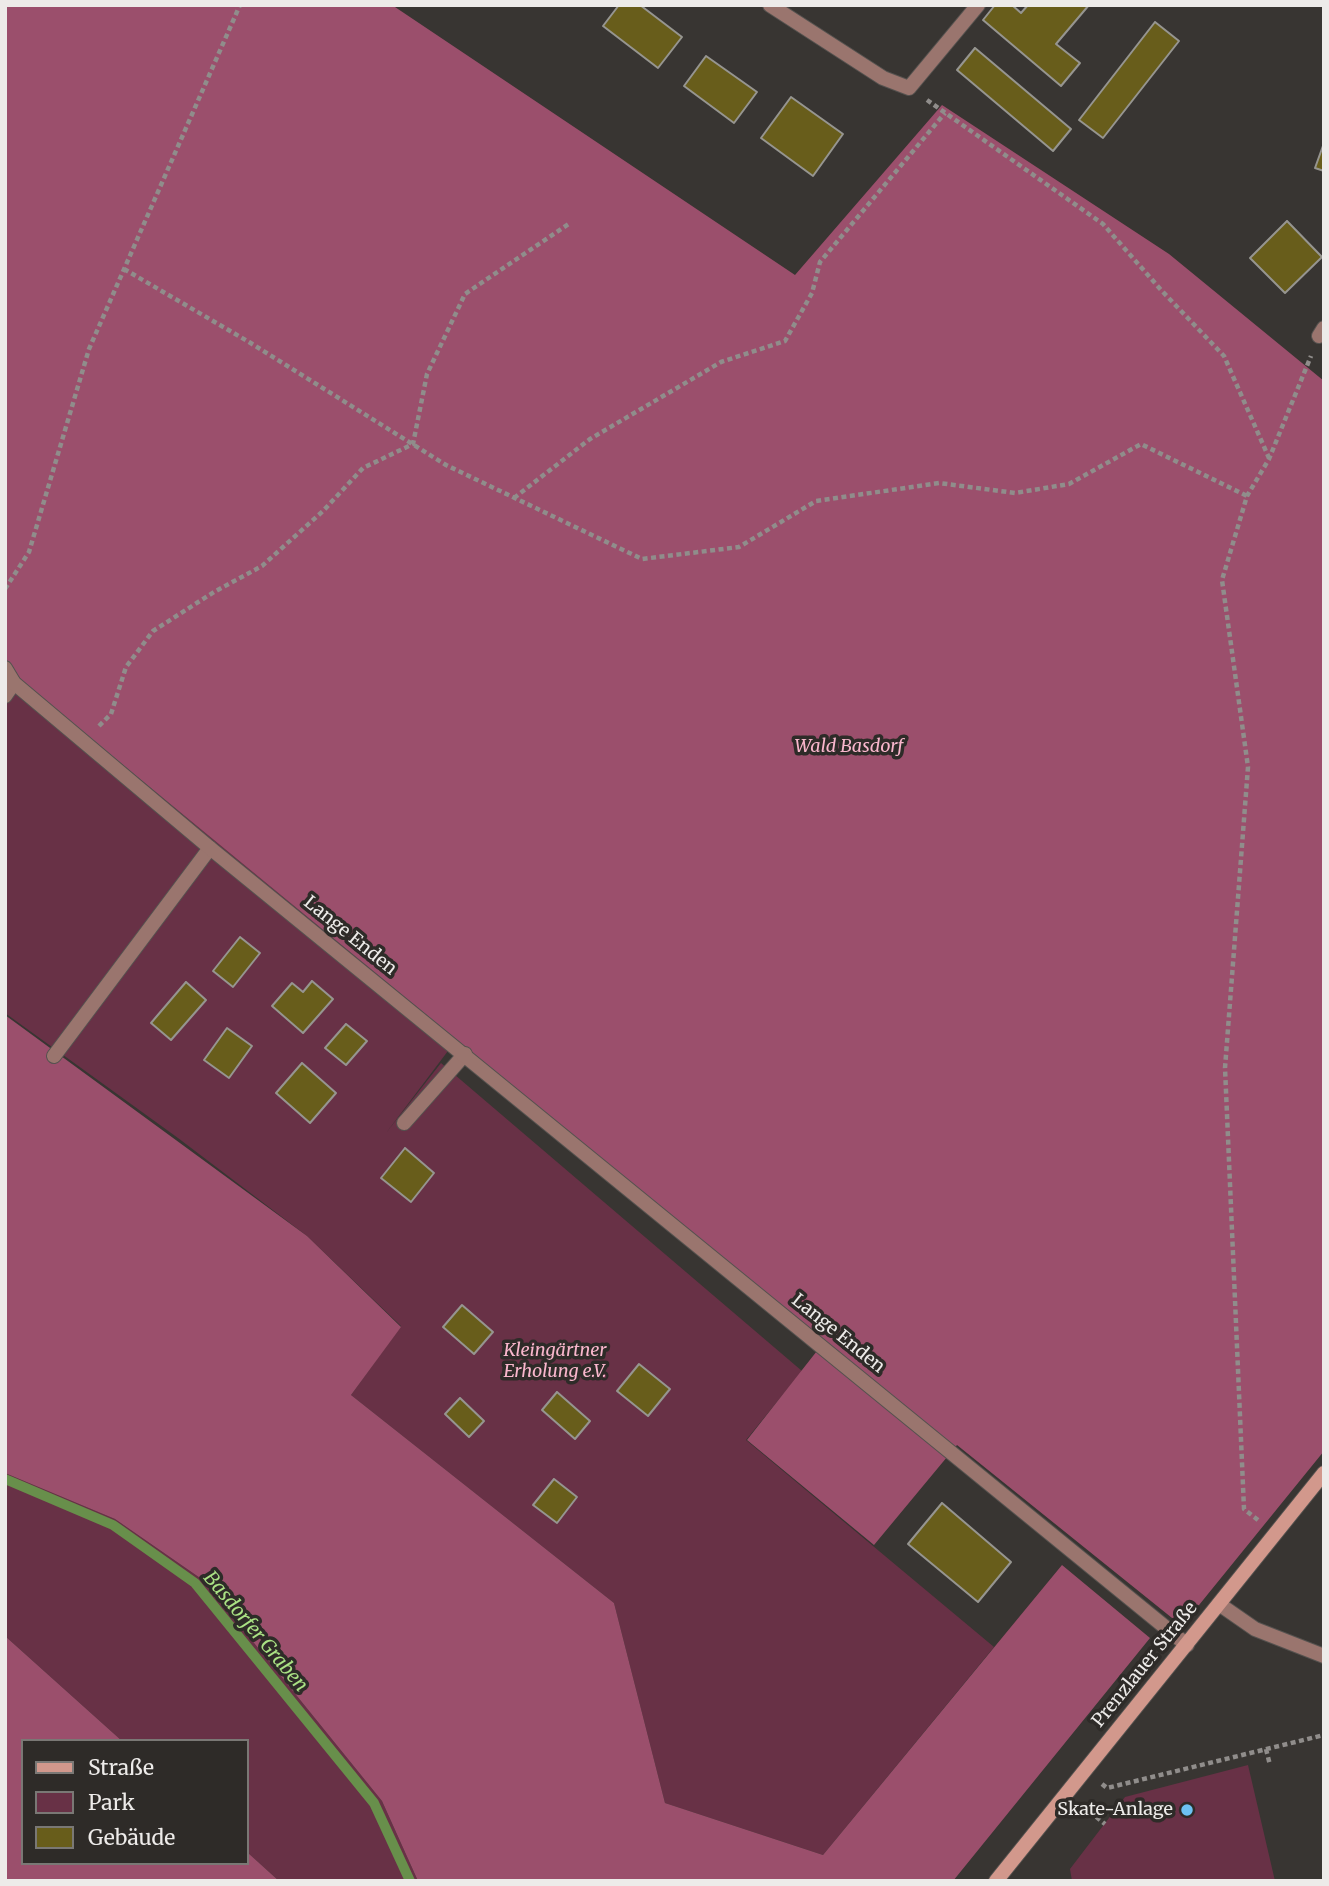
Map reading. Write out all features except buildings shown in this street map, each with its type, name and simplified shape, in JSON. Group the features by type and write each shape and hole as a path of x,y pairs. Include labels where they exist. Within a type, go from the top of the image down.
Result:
{"main road":[{"name":"Prenzlauer Straße","path":"996,1881 1324,1473"}],"street":[{"path":"770,5 883,78 909,88 978,5"},
{"name":"Lange Enden","path":"5,668 15,683 210,848 1187,1645"},
{"path":"5,696 15,683"},
{"path":"54,1056 210,848"},
{"path":"404,1123 465,1054"},
{"path":"1219,1604 1255,1629 1324,1656"}],"path":[{"path":"5,589 29,552 89,349 240,5"},
{"path":"909,88 1103,224 1224,356 1269,459"},
{"path":"514,498 590,439 721,362 785,341 812,293 820,262 946,113"},
{"path":"413,444 427,374 465,294 570,223"},
{"path":"124,269 249,342 446,465 642,559 739,547 816,501 939,483 1015,493 1069,484 1141,444 1247,496"},
{"path":"1276,1533 1244,1509 1225,1068 1248,767 1222,580 1247,496 1269,459 1322,332"},
{"path":"83,741 111,714 126,667 153,631 214,592 262,566 323,511 363,468 413,444"},
{"path":"1085,1769 1107,1788 1324,1735"},
{"path":"1266,1749 1270,1765"}],"green space":[{"name":"Wald Basdorf","path":"5,5 392,5 795,275 942,105 1169,254 1324,381 1324,1451 1182,1626 957,1445 874,1545 747,1440 824,1342 5,668"},
{"name":"Kleingärtner Erholung e.V.","path":"5,668 457,1039 386,1133 441,1063 802,1371 746,1440 994,1647 823,1855 665,1803 614,1603 351,1395 401,1326 307,1236 178,1138 5,1013"},
{"path":"5,1015 307,1236 401,1327 351,1395 614,1603 665,1803 823,1855 1062,1565 1150,1638 953,1881 418,1881 382,1801 203,1580 115,1519 5,1473"},
{"path":"5,1473 115,1519 203,1580 382,1801 418,1881 279,1881 248,1853 248,1739 120,1739 5,1636"},
{"path":"5,1636 120,1739 21,1739 21,1865 248,1865 248,1853 279,1881 5,1881"},
{"name":"Skate-Anlage","path":"1248,1765 1275,1881 1072,1881 1070,1869 1125,1797"}],"waterway":[{"name":"Basdorfer Graben","path":"5,1479 113,1525 195,1583 374,1803 410,1881"}],"place":[{"name":"Skate-Anlage","path":"1187,1810"}]}
